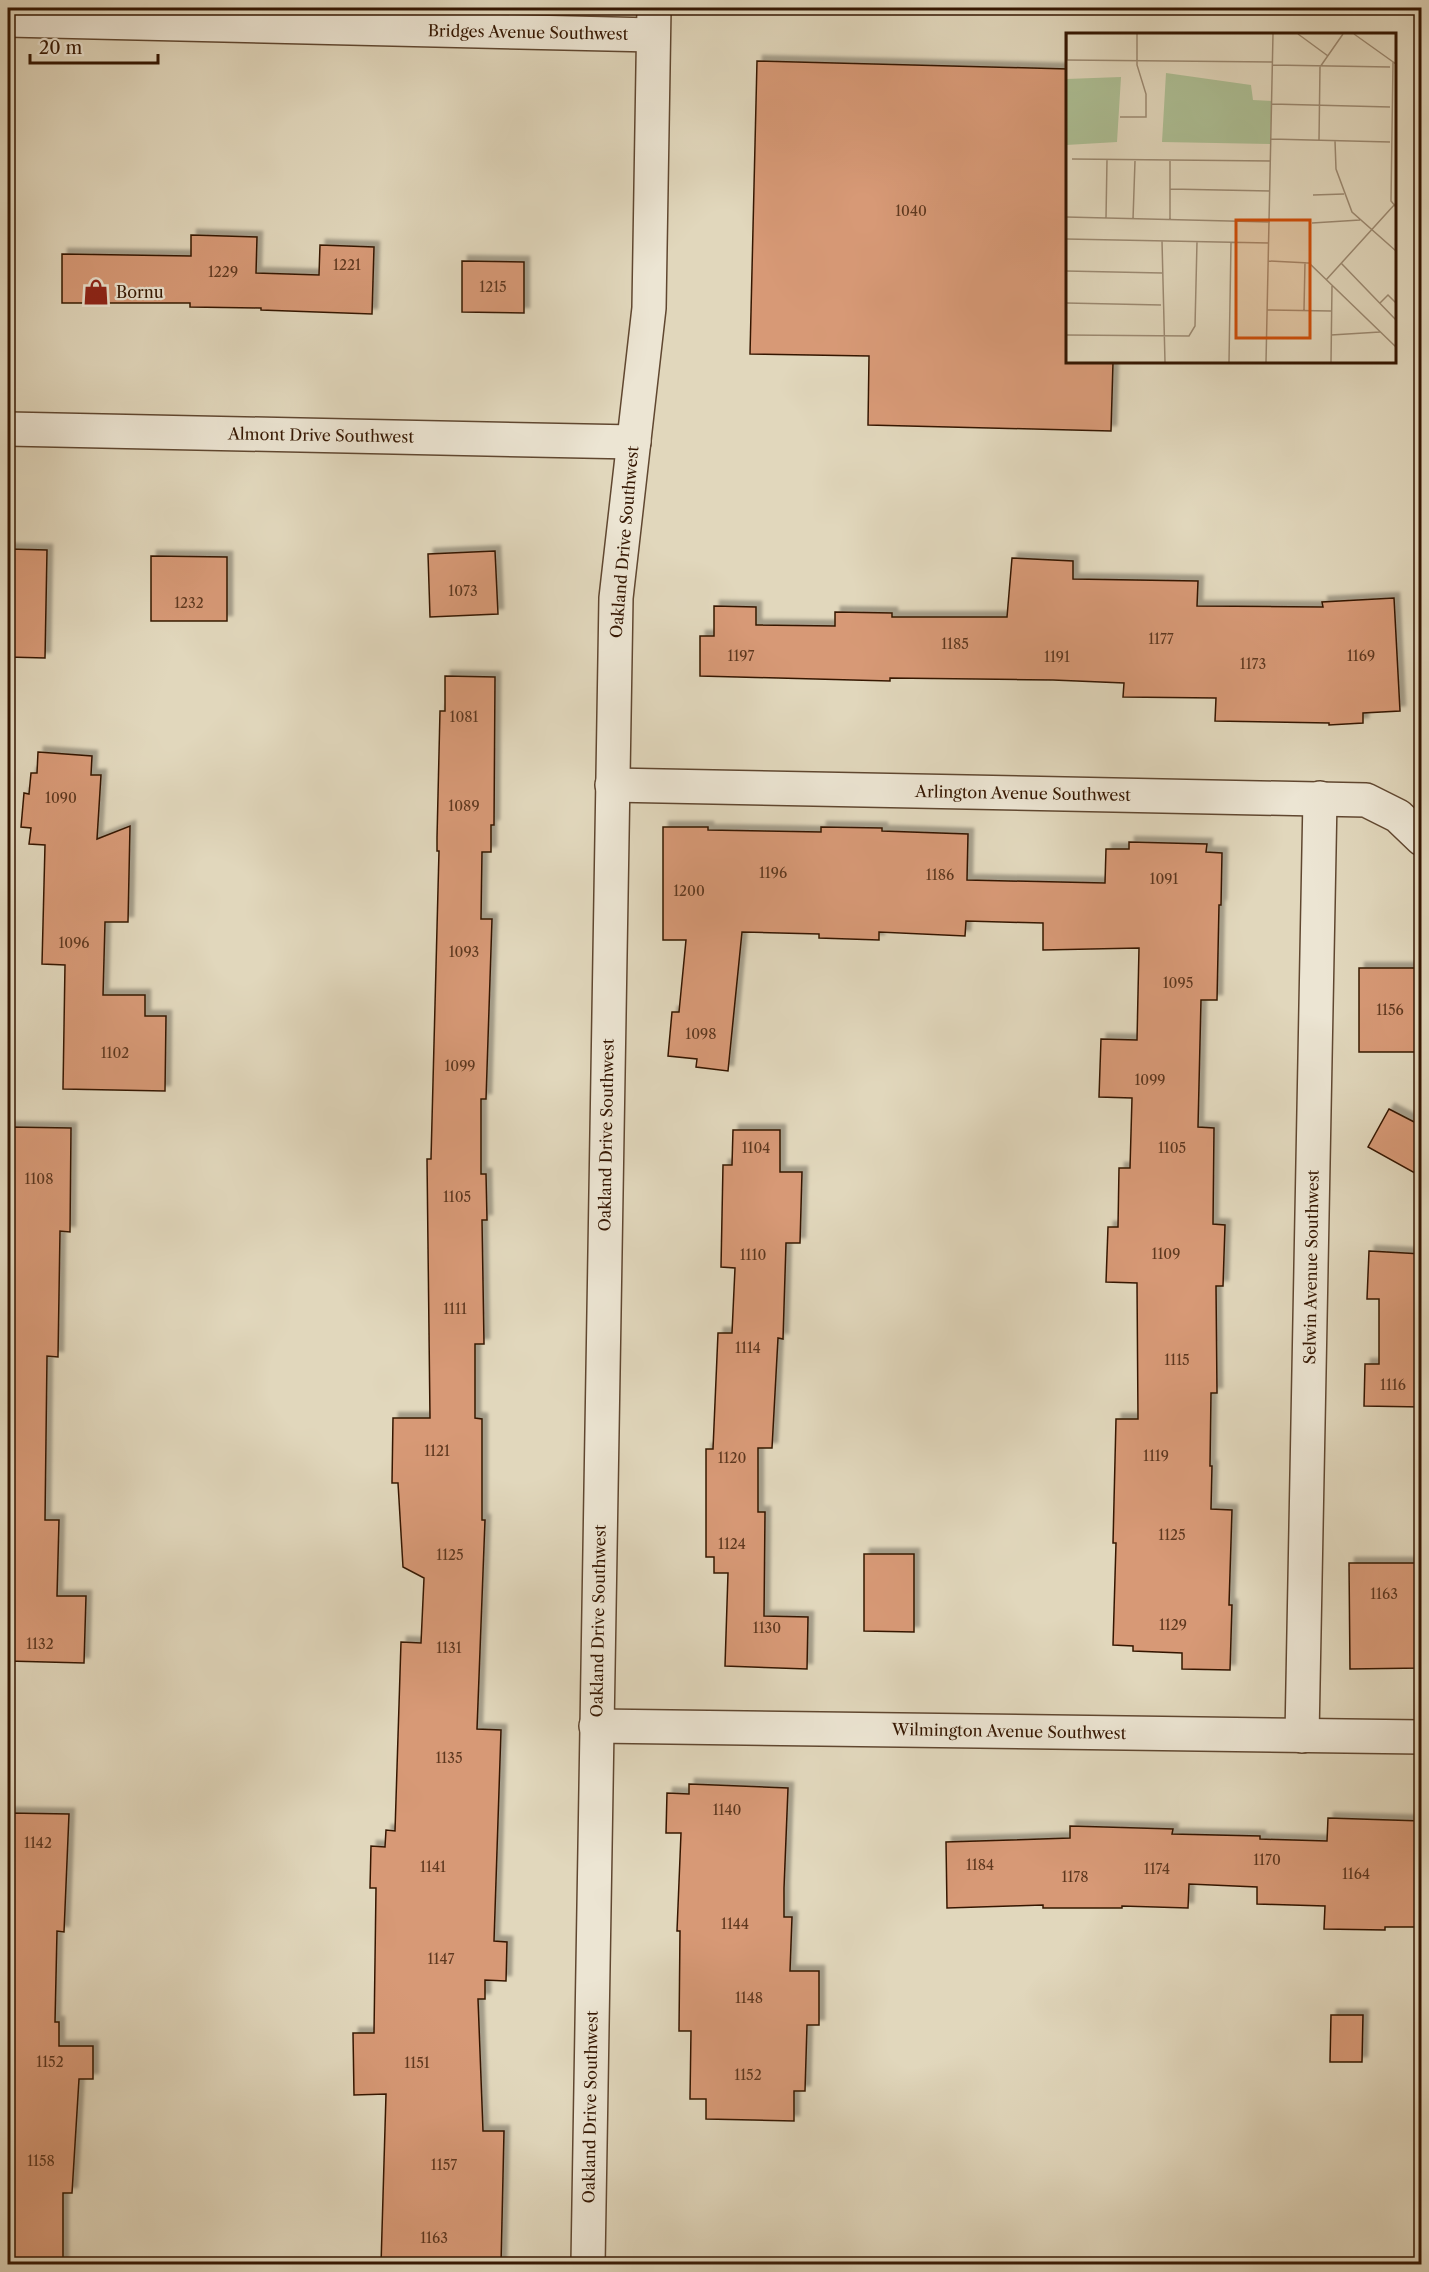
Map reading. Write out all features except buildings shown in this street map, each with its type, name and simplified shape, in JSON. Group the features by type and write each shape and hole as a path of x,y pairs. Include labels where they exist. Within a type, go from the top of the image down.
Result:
{"street":[{"name":"Bridges Avenue Southwest","path":"8,20 653,21"},
{"name":"Oakland Drive Southwest","path":"588,2265 616,598 649,308 653,21"},
{"name":"Almont Drive Southwest","path":"8,429 634,442"},
{"name":"Arlington Avenue Southwest","path":"612,785 1366,800 1398,816 1422,839"},
{"name":"Selwin Avenue Southwest","path":"1302,1736 1320,798"},
{"name":"Wilmington Avenue Southwest","path":"596,1726 1422,1737"}],"place":[{"name":"Bornu","path":"96,292"}]}
